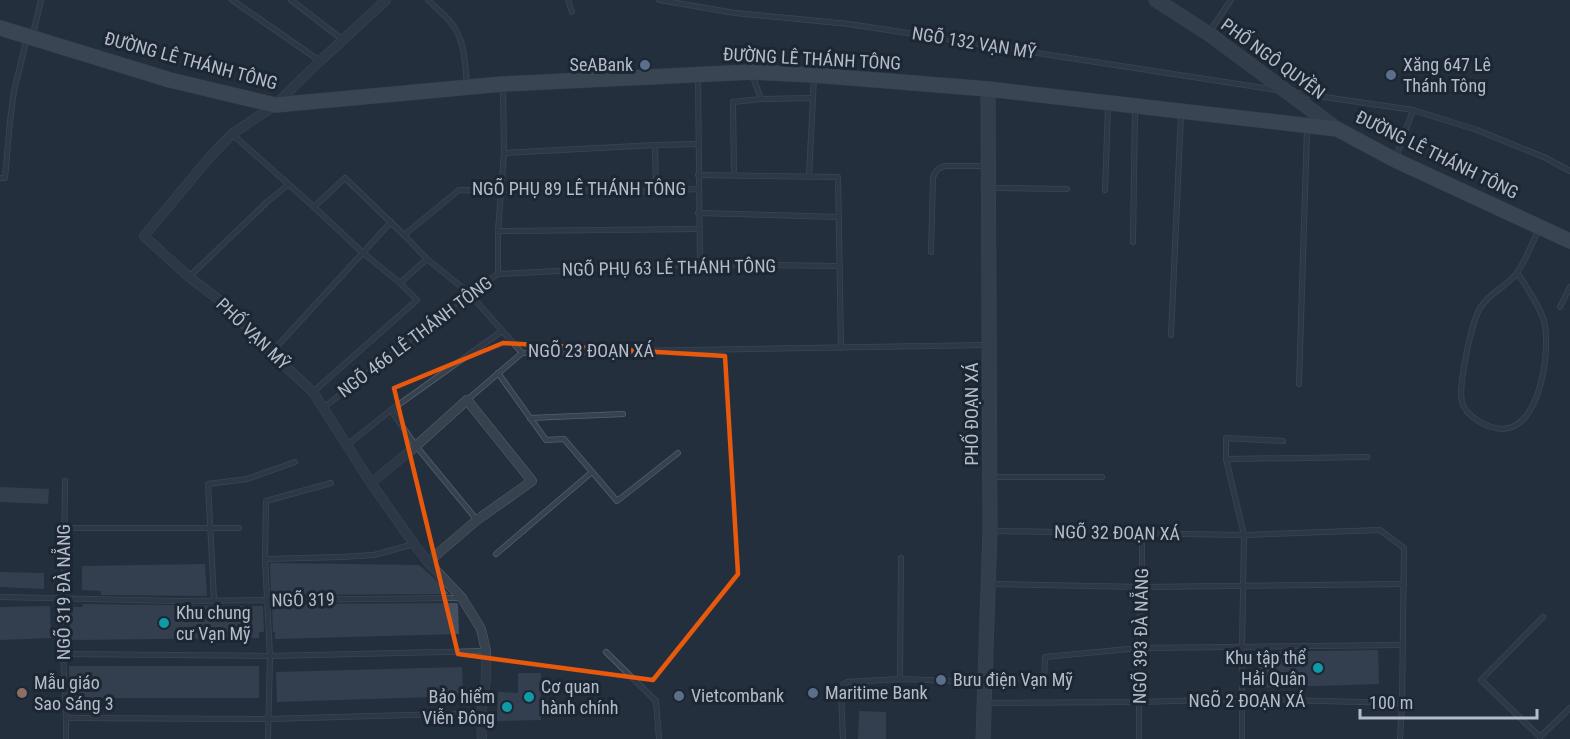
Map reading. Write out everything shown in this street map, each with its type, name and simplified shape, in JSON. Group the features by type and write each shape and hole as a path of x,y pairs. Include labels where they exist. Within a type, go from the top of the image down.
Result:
{"main road":[{"name":"ĐƯỜNG LÊ THÁNH TÔNG","path":"0,28 170,80 275,105 503,84 752,72 988,89 1337,129 1395,160 1570,241"}],"street":[{"name":"PHỐ VẠN MỸ","path":"386,0 275,105 232,134 144,236 189,277 226,305 271,353 313,392 370,483 414,544 462,598 481,629 486,651 486,679 481,713 482,739"},
{"name":"PHỐ NGÔ QUYỀN","path":"1156,0 1209,34 1337,129"},
{"name":"PHỐ ĐOẠN XÁ","path":"983,739 990,531 988,89"},
{"path":"370,483 417,446 467,400 532,481 477,520 428,562"}],"lane":[{"path":"0,178 5,178 14,91 41,0"},
{"path":"232,0 320,61"},
{"path":"291,0 343,40"},
{"path":"428,0 453,25 459,35 468,87"},
{"path":"568,0 572,12"},
{"name":"NGÕ 132 VẠN MỸ","path":"659,0 735,13 849,24 1413,110 1477,130 1546,158 1570,171"},
{"path":"1209,34 1231,0"},
{"path":"752,72 761,99"},
{"path":"698,74 700,264"},
{"path":"809,176 814,75"},
{"name":"NGÕ 466 LÊ THÁNH TÔNG","path":"323,408 469,293 498,274 498,231 504,153 503,84"},
{"path":"734,175 733,102 813,98"},
{"path":"1105,190 1108,103"},
{"path":"1133,242 1135,106"},
{"path":"1395,160 1413,110"},
{"path":"1171,335 1181,111"},
{"path":"1299,384 1307,126"},
{"path":"232,134 417,300 313,392"},
{"path":"504,153 698,144"},
{"path":"655,145 656,191"},
{"path":"932,252 934,172 945,166 989,166"},
{"name":"NGÕ PHỤ 89 LÊ THÁNH TÔNG","path":"698,175 838,177 841,348"},
{"name":"NGÕ 23 ĐOẠN XÁ","path":"314,207 345,178 427,259 469,293 522,353 990,345"},
{"path":"189,277 267,202 288,185"},
{"path":"989,188 1067,189"},
{"name":"NGÕ PHỤ 89 LÊ THÁNH TÔNG","path":"404,235 459,189 656,191 698,189"},
{"path":"698,213 839,217"},
{"path":"271,353 391,222"},
{"path":"1517,272 1543,318 1546,332 1546,356 1538,392 1525,418 1517,425 1498,429 1479,421 1462,404 1461,393 1470,334 1480,309 1493,293 1517,272 1540,226"},
{"path":"498,231 699,229"},
{"path":"400,283 427,259"},
{"name":"NGÕ PHỤ 63 LÊ THÁNH TÔNG","path":"498,274 700,264 840,266"},
{"path":"1560,307 1570,286"},
{"path":"346,446 391,410 502,331"},
{"path":"467,400 522,353"},
{"path":"498,373 546,440 564,439 617,501 678,453"},
{"path":"391,410 477,520"},
{"path":"530,418 623,414"},
{"path":"1242,739 1244,535 1226,459 1226,438 1284,441"},
{"path":"1226,459 1367,457"},
{"path":"213,600 208,484 247,479 295,462"},
{"path":"496,554 592,471"},
{"path":"990,477 1102,477"},
{"name":"NGÕ 319 ĐÀ NẴNG","path":"65,481 63,654 66,739"},
{"path":"268,739 270,656 265,559 266,501 331,483"},
{"path":"65,528 239,528"},
{"name":"NGÕ 32 ĐOẠN XÁ","path":"990,531 1244,535 1380,530 1404,548 1404,584"},
{"name":"NGÕ 393 ĐÀ NẴNG","path":"1139,739 1142,533"},
{"path":"265,559 374,555 414,544"},
{"path":"900,679 901,558"},
{"path":"989,584 1142,587 1404,584 1400,739"},
{"name":"NGÕ 319","path":"0,597 213,600 462,598"},
{"path":"1543,617 1481,681 1539,738 1570,708"},
{"path":"843,739 841,692 842,685 847,682 900,679 986,679 1044,682 1045,657 1139,648 1401,645"},
{"path":"63,654 270,656 486,651"},
{"path":"606,652 656,701 659,739"},
{"name":"NGÕ 2 ĐOẠN XÁ","path":"985,703 1242,699 1402,703"},
{"path":"66,718 268,719 481,713"}],"highlighted area":[{"path":"503,343 725,356 738,574 653,680 458,654 394,388"}],"building":[{"path":"0,487 49,489 48,504 0,502"},
{"name":"Khu chung cư Vạn Mỹ","path":"270,563 419,565 449,594 271,595"},
{"name":"Khu chung cư Vạn Mỹ","path":"205,564 207,596 101,595 101,591 82,590 82,566"},
{"path":"0,572 44,573 44,589 0,587"},
{"name":"Khu chung cư Vạn Mỹ","path":"457,603 459,634 275,639 275,632 273,632 272,604"},
{"name":"Khu chung cư Vạn Mỹ","path":"83,604 263,606 264,632 259,632 259,638 70,640 69,607 83,607"},
{"path":"50,606 51,638 0,640 0,607"},
{"name":"Khu tập thể Hải Quân","path":"1378,650 1379,684 1258,688 1257,652"},
{"name":"Khu chung cư Vạn Mỹ","path":"69,666 259,666 259,698 70,698"},
{"name":"Khu chung cư Vạn Mỹ","path":"462,667 463,696 277,702 276,672"},
{"name":"Cơ quan hành chính","path":"518,673 541,673 541,720 497,721 498,692 518,693"},
{"path":"859,711 886,712 886,739 858,739"}],"place":[{"name":"SeABank","path":"645,65"},
{"name":"Xăng 647 Lê Thánh Tông","path":"1391,75"},
{"name":"Khu chung cư Vạn Mỹ","path":"164,623"},
{"name":"Khu tập thể Hải Quân","path":"1318,668"},
{"name":"Bưu điện Vạn Mỹ","path":"941,680"},
{"name":"Mẫu giáo Sao Sáng 3","path":"22,693"},
{"name":"Maritime Bank","path":"813,693"},
{"name":"Vietcombank","path":"679,696"},
{"name":"Cơ quan hành chính","path":"529,697"},
{"name":"Bảo hiểm Viễn Đông","path":"507,707"}]}
